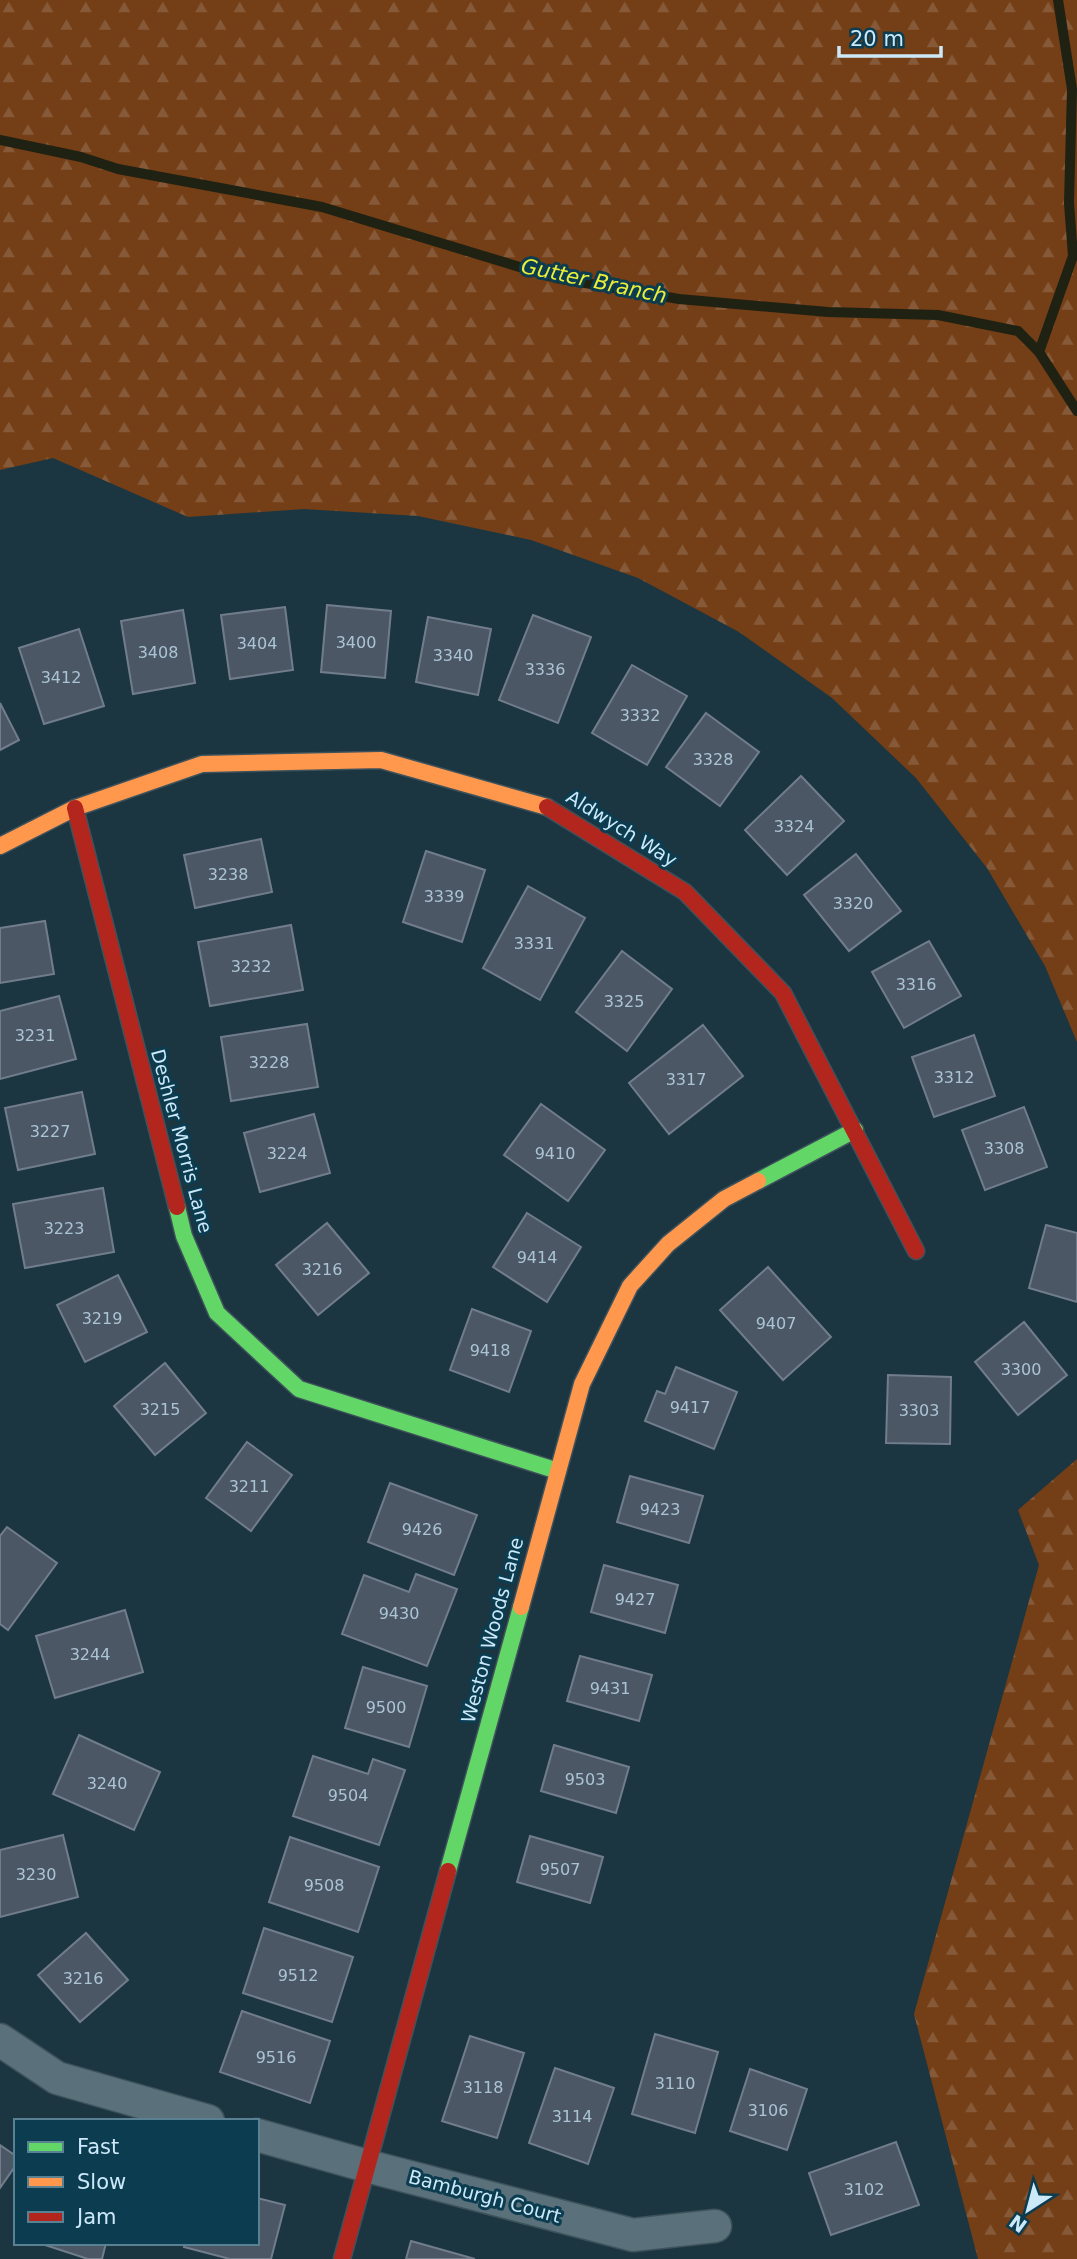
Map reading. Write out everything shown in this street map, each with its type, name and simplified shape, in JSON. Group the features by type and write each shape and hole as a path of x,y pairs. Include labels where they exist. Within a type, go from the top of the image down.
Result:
{"street":[{"name":"Aldwych Way","path":"0,846 75,808 202,764 381,760 548,807 685,892 783,993 916,1251"},
{"name":"Deshler Morris Lane","path":"75,808 184,1236 218,1313 299,1389 558,1471"},
{"name":"Weston Woods Lane","path":"342,2259 582,1384 630,1286 668,1244 724,1199 855,1129"},
{"path":"0,2040 57,2078 201,2119"},
{"name":"Bamburgh Court","path":"259,2136 633,2235 715,2226"}],"green space":[{"path":"0,0 1077,0 1077,1042 1045,966 987,868 916,778 832,698 739,632 638,578 531,540 418,516 304,509 188,517 53,458 0,470"},
{"path":"1077,1459 1077,2259 978,2259 914,2014 1039,1565 1018,1510"}],"building":[{"path":"327,605 391,611 385,678 321,672"},
{"path":"285,607 293,670 230,679 221,615"},
{"path":"183,610 195,683 133,694 121,621"},
{"path":"533,615 591,637 558,723 499,700"},
{"path":"428,617 491,629 478,695 416,682"},
{"path":"79,629 104,706 44,724 19,648"},
{"path":"632,665 687,696 647,765 592,733"},
{"path":"0,703 19,740 0,750"},
{"path":"706,713 759,752 720,806 666,767"},
{"path":"801,776 844,821 787,875 745,830"},
{"path":"261,839 272,892 195,908 184,855"},
{"path":"426,851 485,870 462,942 403,922"},
{"path":"856,854 901,911 849,951 804,895"},
{"path":"528,886 585,918 540,1000 483,968"},
{"path":"45,921 54,974 0,983 0,928"},
{"path":"291,925 303,990 210,1006 198,942"},
{"path":"929,941 961,996 904,1028 872,972"},
{"path":"622,951 672,989 627,1051 576,1012"},
{"path":"59,996 76,1059 0,1079 0,1011"},
{"path":"307,1024 318,1087 231,1101 221,1037"},
{"path":"703,1025 743,1076 669,1134 629,1083"},
{"path":"974,1035 995,1096 934,1117 912,1057"},
{"path":"82,1092 95,1154 18,1170 5,1108"},
{"path":"541,1104 605,1150 568,1201 504,1155"},
{"path":"1024,1107 1047,1167 985,1190 962,1130"},
{"path":"314,1114 330,1173 260,1192 244,1133"},
{"path":"103,1188 114,1252 25,1268 13,1204"},
{"path":"527,1213 581,1247 547,1302 493,1267"},
{"path":"327,1223 369,1273 318,1315 276,1265"},
{"path":"1046,1225 1077,1233 1077,1302 1029,1288"},
{"path":"768,1267 831,1337 783,1380 720,1310"},
{"path":"118,1275 147,1332 85,1362 57,1305"},
{"path":"472,1309 531,1331 509,1392 450,1370"},
{"path":"1024,1322 1067,1375 1018,1415 975,1362"},
{"path":"165,1363 206,1413 155,1455 114,1406"},
{"path":"676,1367 737,1392 714,1449 645,1421 657,1391 665,1394"},
{"path":"888,1375 951,1377 950,1444 886,1443"},
{"path":"247,1442 292,1475 251,1531 206,1498"},
{"path":"630,1476 703,1496 689,1543 617,1522"},
{"path":"390,1483 477,1515 454,1575 368,1542"},
{"path":"7,1527 57,1563 8,1630 0,1624 0,1536"},
{"path":"604,1565 678,1585 665,1633 591,1612"},
{"path":"416,1574 457,1589 427,1666 342,1634 364,1575 409,1592"},
{"path":"125,1610 143,1672 55,1698 36,1636"},
{"path":"580,1656 652,1675 639,1721 567,1701"},
{"path":"363,1667 427,1686 409,1747 345,1728"},
{"path":"79,1735 160,1772 134,1830 53,1794"},
{"path":"554,1745 629,1767 616,1813 541,1791"},
{"path":"313,1756 368,1774 373,1759 405,1770 379,1845 293,1816"},
{"path":"63,1835 78,1897 0,1917 0,1850"},
{"path":"530,1836 603,1857 590,1903 517,1882"},
{"path":"290,1837 379,1867 358,1932 269,1902"},
{"path":"264,1928 353,1957 332,2022 243,1993"},
{"path":"86,1933 128,1980 80,2022 38,1975"},
{"path":"242,2011 330,2041 310,2103 220,2072"},
{"path":"655,2034 718,2052 695,2133 632,2114"},
{"path":"470,2036 524,2053 497,2138 442,2121"},
{"path":"555,2068 614,2088 588,2164 529,2143"},
{"path":"750,2069 807,2089 787,2150 730,2131"},
{"path":"896,2142 919,2205 831,2235 809,2173"},
{"path":"0,2145 14,2155 14,2168 0,2188"},
{"path":"259,2198 285,2205 271,2259 230,2259 184,2247 259,2245"},
{"path":"411,2241 475,2259 406,2259"},
{"path":"45,2245 106,2245 102,2259 88,2259"}],"waterway":[{"path":"1039,352 1073,256 1069,203 1072,89 1058,0"},
{"name":"Gutter Branch","path":"0,140 81,157 118,169 322,207 556,278 679,299 828,312 938,315 1018,331 1039,352 1077,411"}],"traffic: fast":[{"path":"758,1181 855,1130"},
{"path":"177,1207 184,1236 217,1313 299,1389 558,1471"},
{"path":"448,1871 521,1607"}],"traffic: slow":[{"path":"0,846 75,808 202,764 381,760 547,807"},
{"path":"521,1607 582,1384 630,1286 668,1244 724,1199 758,1181"}],"traffic: jam":[{"path":"547,807 685,892 783,993 916,1251"},
{"path":"75,808 177,1207"},
{"path":"342,2259 448,1871"}]}
